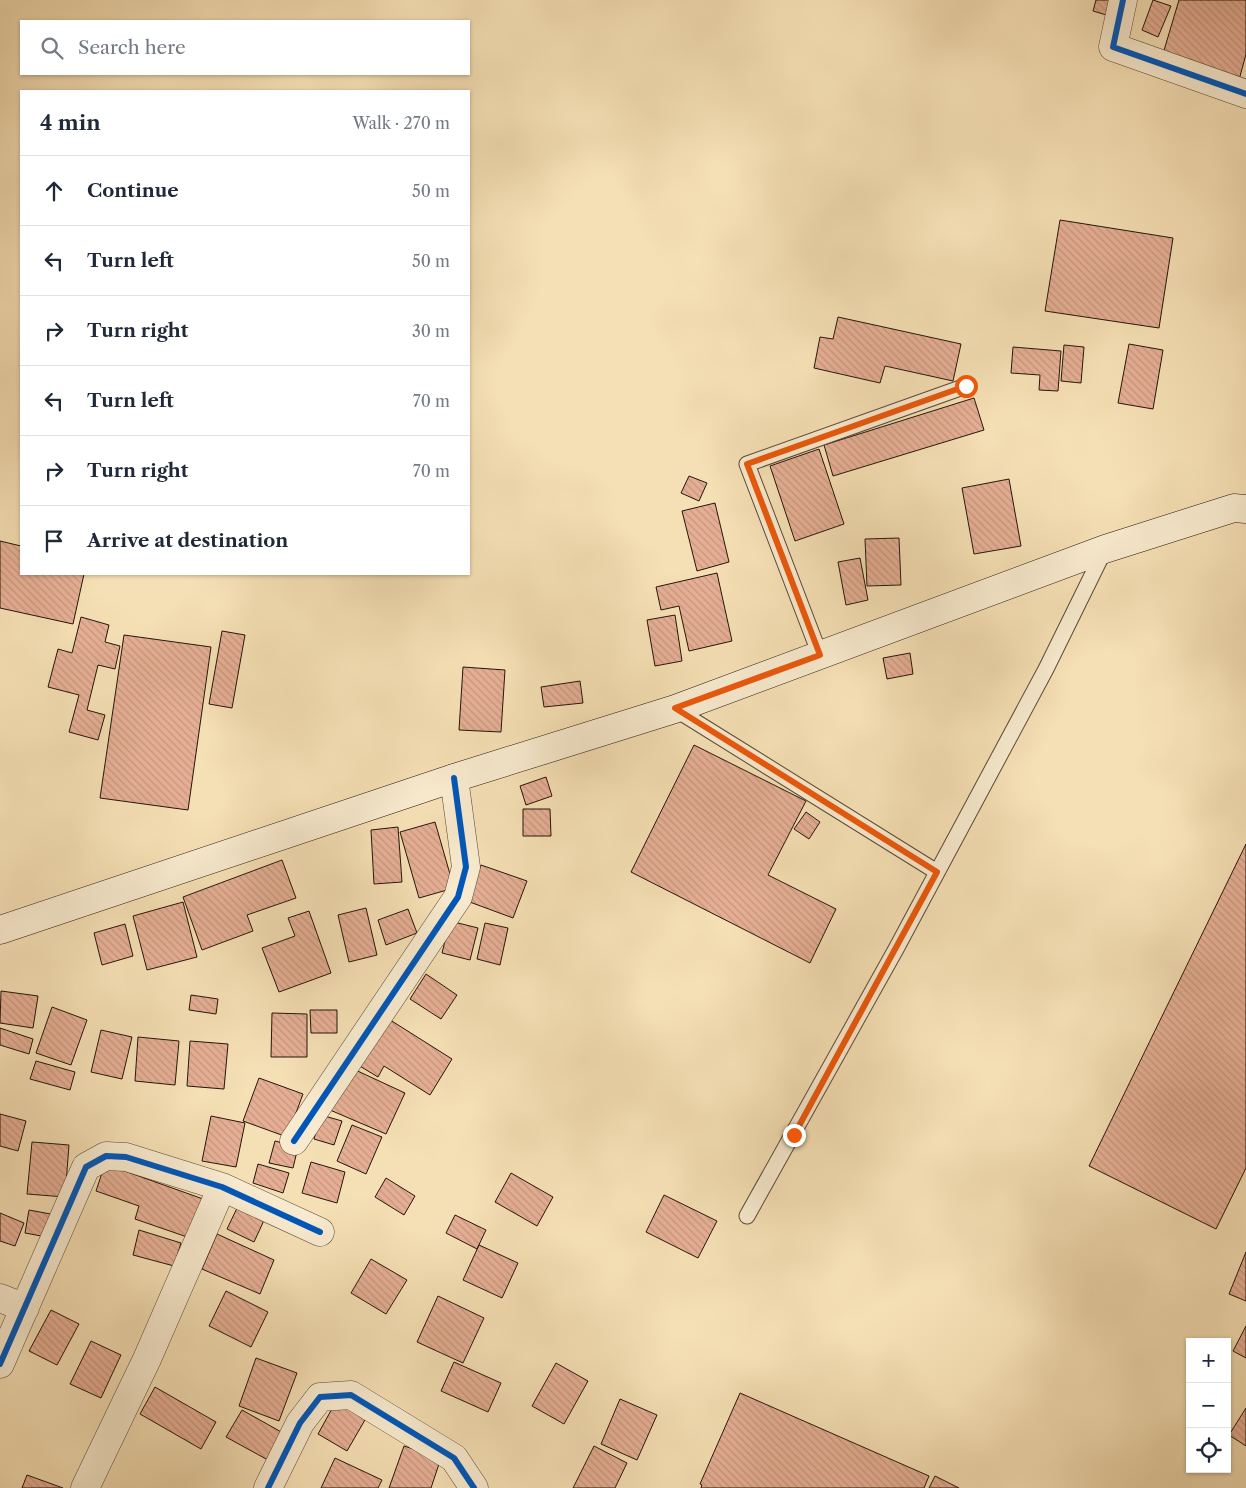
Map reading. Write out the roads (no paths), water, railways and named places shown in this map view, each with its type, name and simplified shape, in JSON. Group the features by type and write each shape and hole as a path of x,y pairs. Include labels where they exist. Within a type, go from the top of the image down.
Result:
{"street":[{"path":"1123,0 1112,47 1246,94"},
{"path":"0,930 454,778 675,708 1105,549 1234,508 1246,509"},
{"path":"294,1141 458,897 466,867 454,778"},
{"path":"0,1364 86,1167 106,1156 126,1157 222,1186 320,1232"},
{"path":"86,1488 147,1359 222,1186"},
{"path":"0,1298 25,1308"},
{"path":"268,1488 300,1423 320,1397 351,1396 454,1458 474,1488"}],"lane":[{"path":"820,655 747,464 966,386"},
{"path":"747,1216 896,949 1046,669 1105,549"},
{"path":"675,708 937,872"}]}
